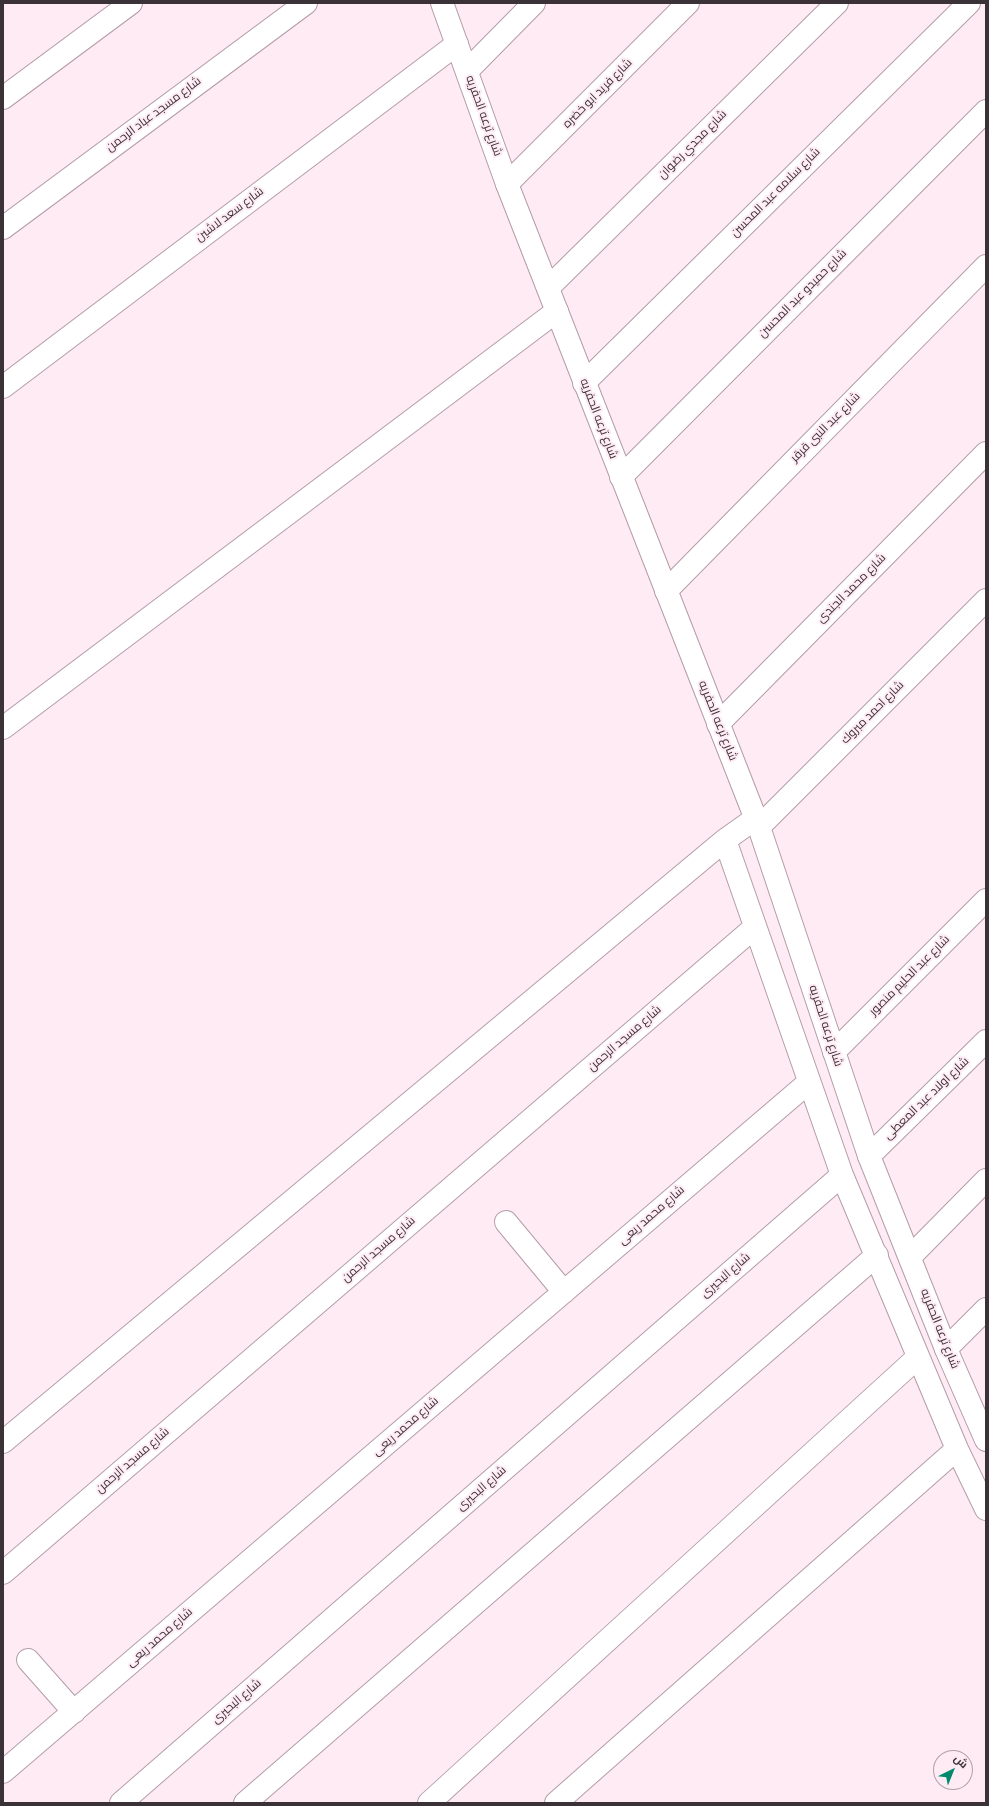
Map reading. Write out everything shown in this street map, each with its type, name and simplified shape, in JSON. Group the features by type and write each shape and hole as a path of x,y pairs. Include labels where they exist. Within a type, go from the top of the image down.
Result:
{"street":[{"path":"3,98 131,3"},
{"name":"شارع مسجد عباد الرحمن","path":"3,228 306,3"},
{"name":"شارع ترعه الحفريه","path":"442,3 507,184 549,287 584,383 758,823 869,1156 946,1349 986,1440"},
{"path":"467,72 534,3"},
{"name":"شارع فريد ابو خضره","path":"507,184 688,3"},
{"name":"شارع مجدي رضوان","path":"549,287 837,3"},
{"name":"شارع سلامه عبد المحسن","path":"584,383 969,3"},
{"name":"شارع سعد لاشين","path":"3,387 457,44"},
{"name":"شارع حميدو عبد المحسن","path":"621,477 986,111"},
{"name":"شارع عبد النبى قرقر","path":"666,591 986,266"},
{"path":"3,728 557,311"},
{"name":"شارع محمد الجندى","path":"718,724 986,453"},
{"name":"شارع احمد مبروك","path":"3,1442 725,840 758,823 986,600"},
{"path":"725,840 842,1175 877,1255 918,1358 957,1449 986,1509"},
{"name":"شارع عبد الحليم منصور","path":"834,1052 986,900"},
{"name":"شارع مسجد الرحمن","path":"3,1573 755,927"},
{"name":"شارع اولاد عبد المعطى","path":"869,1156 986,1041"},
{"name":"شارع محمد ريعى","path":"3,1772 809,1082"},
{"name":"شارع البحيرى","path":"121,1803 842,1175"},
{"path":"910,1257 986,1180"},
{"path":"506,1222 564,1292"},
{"path":"245,1803 877,1255"},
{"path":"946,1349 986,1309"},
{"path":"430,1803 918,1358"},
{"path":"556,1803 957,1449"},
{"path":"28,1660 74,1712"}]}
